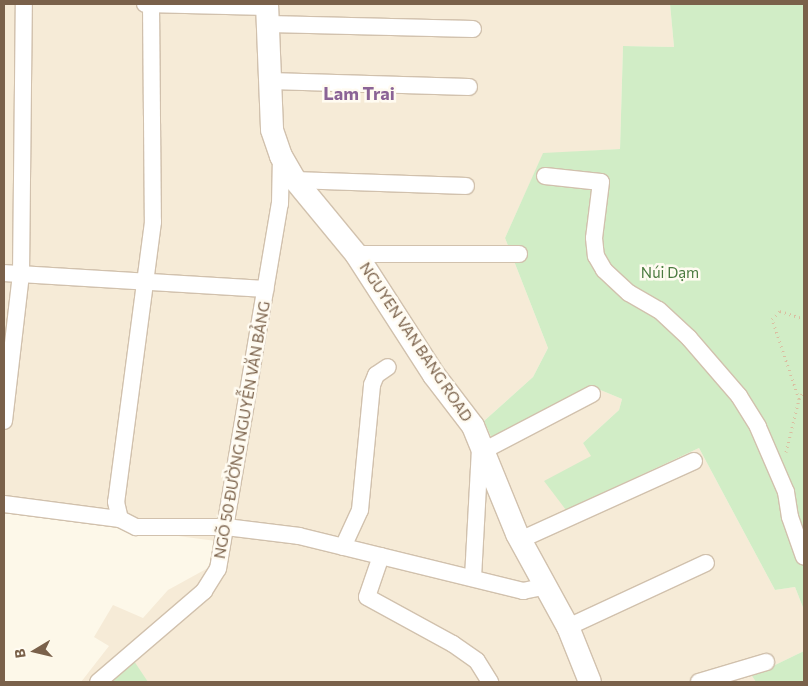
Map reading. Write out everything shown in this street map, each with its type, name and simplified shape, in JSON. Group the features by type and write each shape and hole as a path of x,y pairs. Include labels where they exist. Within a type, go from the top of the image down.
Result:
{"street":[{"path":"4,421 22,275 24,4"},
{"path":"145,4 473,29"},
{"path":"120,518 116,502 153,222 151,4"},
{"name":"NGUYEN VAN BANG ROAD","path":"268,12 272,130 281,156 295,180 356,254 434,375 473,426 520,540 548,586 568,626 590,682"},
{"path":"270,82 470,87"},
{"name":"NGÕ 50 ĐƯỜNG NGUYỄN VĂN BẢNG","path":"98,682 210,585 218,569 280,204 281,156"},
{"path":"545,176 601,182 594,238 596,256 604,270 629,293 659,310 689,338 738,396 758,428 775,467 804,557"},
{"path":"295,180 466,186"},
{"path":"356,254 519,254"},
{"path":"4,273 266,289"},
{"path":"343,547 360,510 372,385 376,375 388,367"},
{"path":"473,578 482,448 592,394"},
{"path":"520,540 694,461"},
{"path":"4,504 120,518 136,527 226,527 299,536 523,591 548,586"},
{"path":"381,556 367,596 453,644 477,661 490,682"},
{"path":"568,626 706,562"},
{"path":"699,682 766,662"}],"path":[{"path":"799,399 772,319 780,311 804,319"},
{"path":"775,467 784,459 799,399 804,392"}],"shaded area":[{"path":"4,4 670,4 674,47 623,46 620,149 543,154 505,238 548,348 533,377 484,421 493,441 598,389 622,399 619,410 583,443 592,456 566,510 699,448 775,590 795,587 804,610 804,651 752,676 756,682 81,682 109,646 94,637 113,605 143,618 168,590 208,568 216,541 4,513"}],"green space":[{"name":"Núi Dạm","path":"670,4 804,4 804,610 795,587 775,590 699,448 566,510 544,481 591,456 583,443 619,410 622,399 598,389 493,441 484,421 533,377 548,348 505,238 543,153 620,149 623,46 674,47"},
{"path":"804,651 804,682 756,682 752,676"},
{"path":"134,661 148,682 112,682"}],"district":[{"name":"Lam Trai","path":"359,93"}]}
